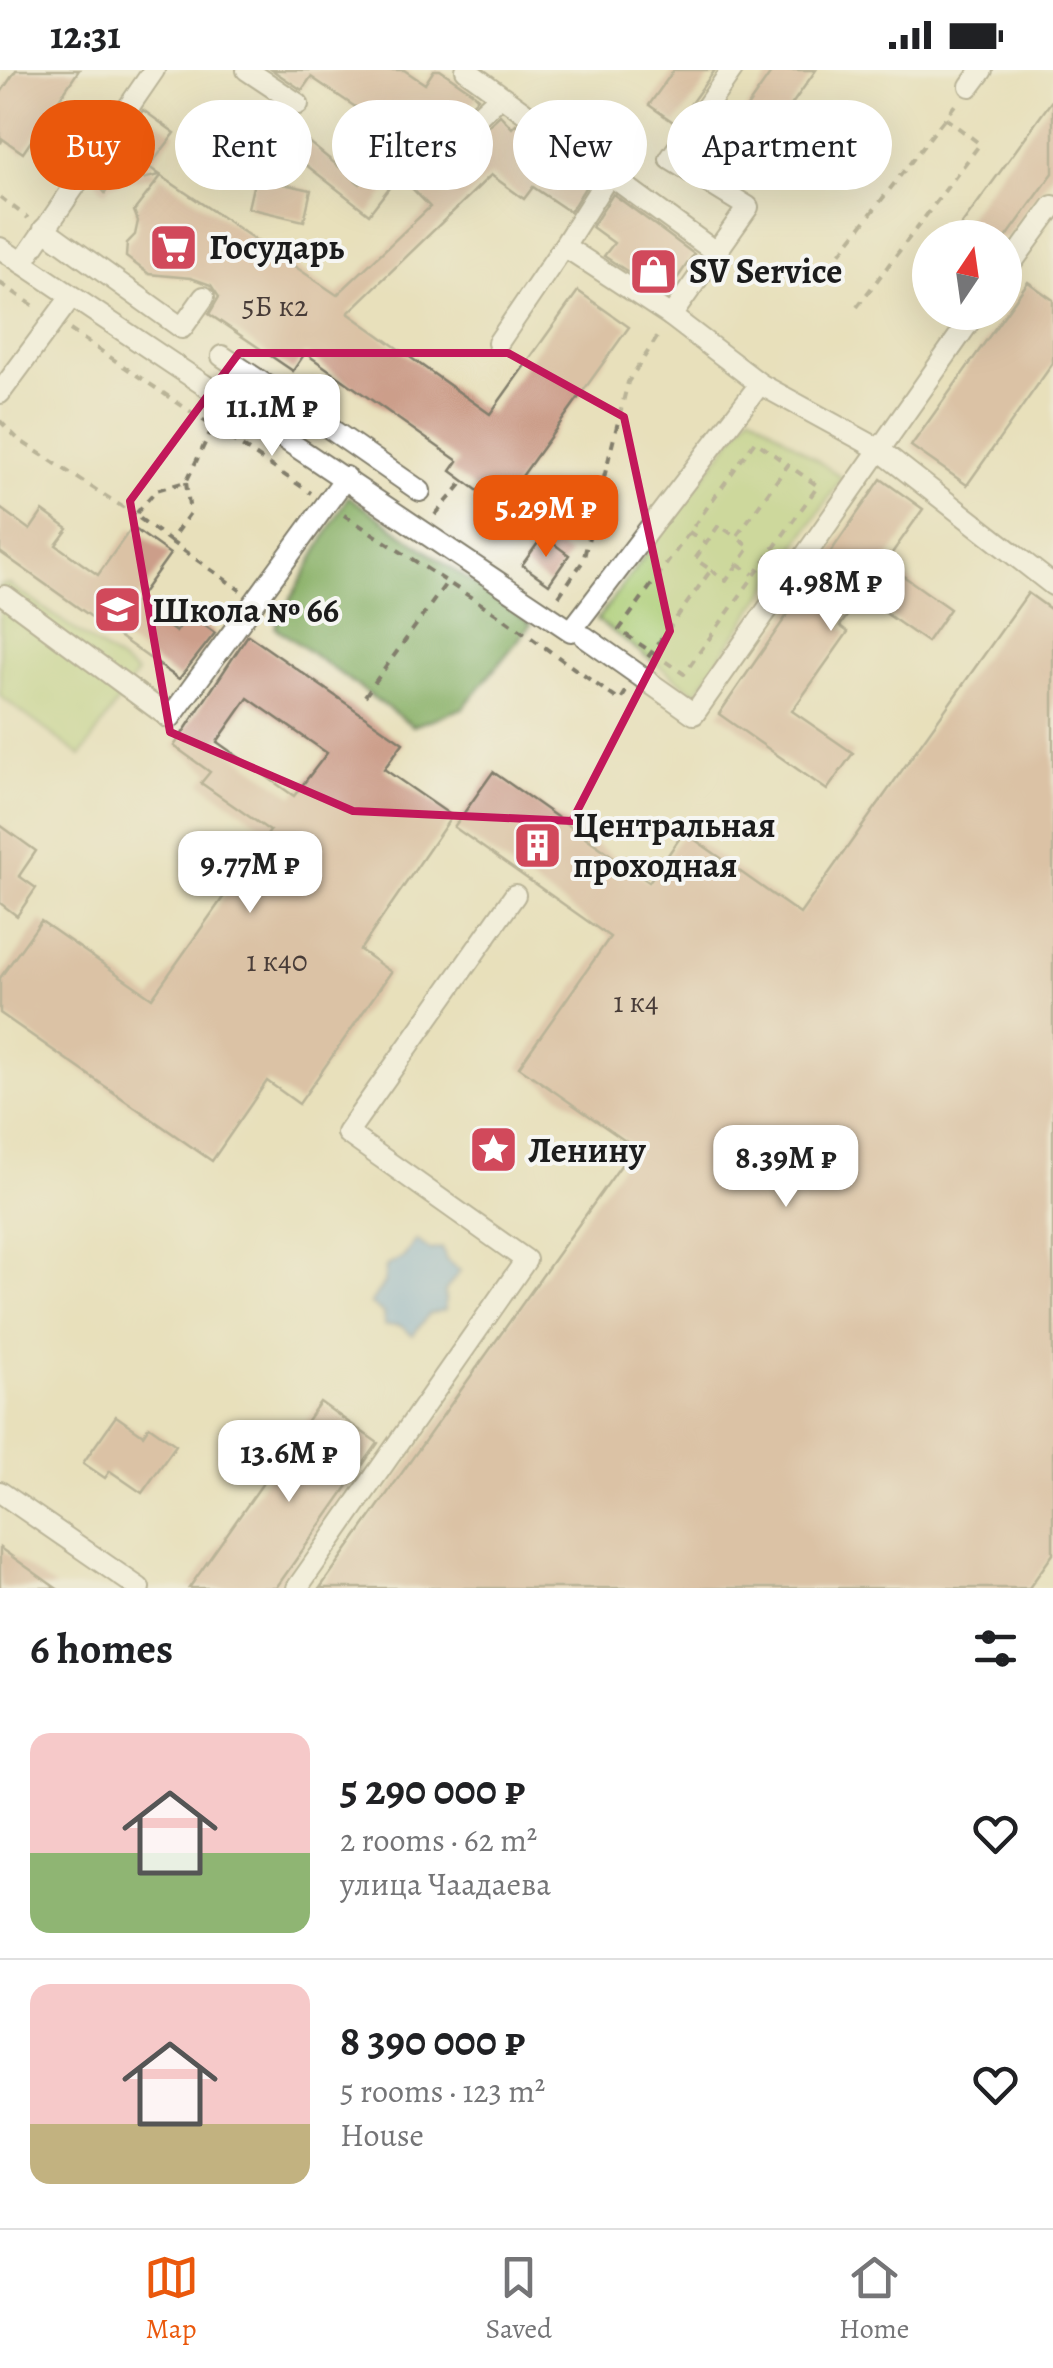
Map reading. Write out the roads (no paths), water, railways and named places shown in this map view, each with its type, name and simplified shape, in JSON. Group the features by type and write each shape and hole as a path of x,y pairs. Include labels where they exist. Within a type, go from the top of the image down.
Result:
{"street":[{"path":"22,263 154,70"},
{"path":"247,70 292,100"},
{"path":"466,70 513,107"},
{"path":"670,316 748,207 670,159 732,70"},
{"path":"493,103 499,97"},
{"path":"498,344 599,190"},
{"path":"629,190 718,254"},
{"path":"1022,249 1053,206"},
{"path":"44,229 182,328 204,296"},
{"path":"564,246 670,316 760,384 877,448 1053,584"},
{"path":"0,248 694,714 963,330"},
{"path":"0,393 71,298"},
{"path":"222,356 420,491"},
{"path":"578,634 760,384"},
{"path":"281,435 299,407"},
{"path":"5,596 170,718 346,477"},
{"path":"297,1588 526,1260 346,1133 515,895"},
{"path":"0,1492 139,1588"}],"water":[{"path":"416,1240 430,1250 442,1248 446,1260 460,1271 445,1291 445,1310 429,1314 413,1335 399,1325 385,1326 383,1313 370,1304 384,1283 386,1266 403,1258"}],"place":[{"name":"Государь","path":"174,247"},
{"name":"SV Service","path":"654,271"},
{"name":"Школа № 66","path":"117,610"},
{"name":"Центральная проходная","path":"538,845"},
{"name":"Ленину","path":"493,1150"}]}
